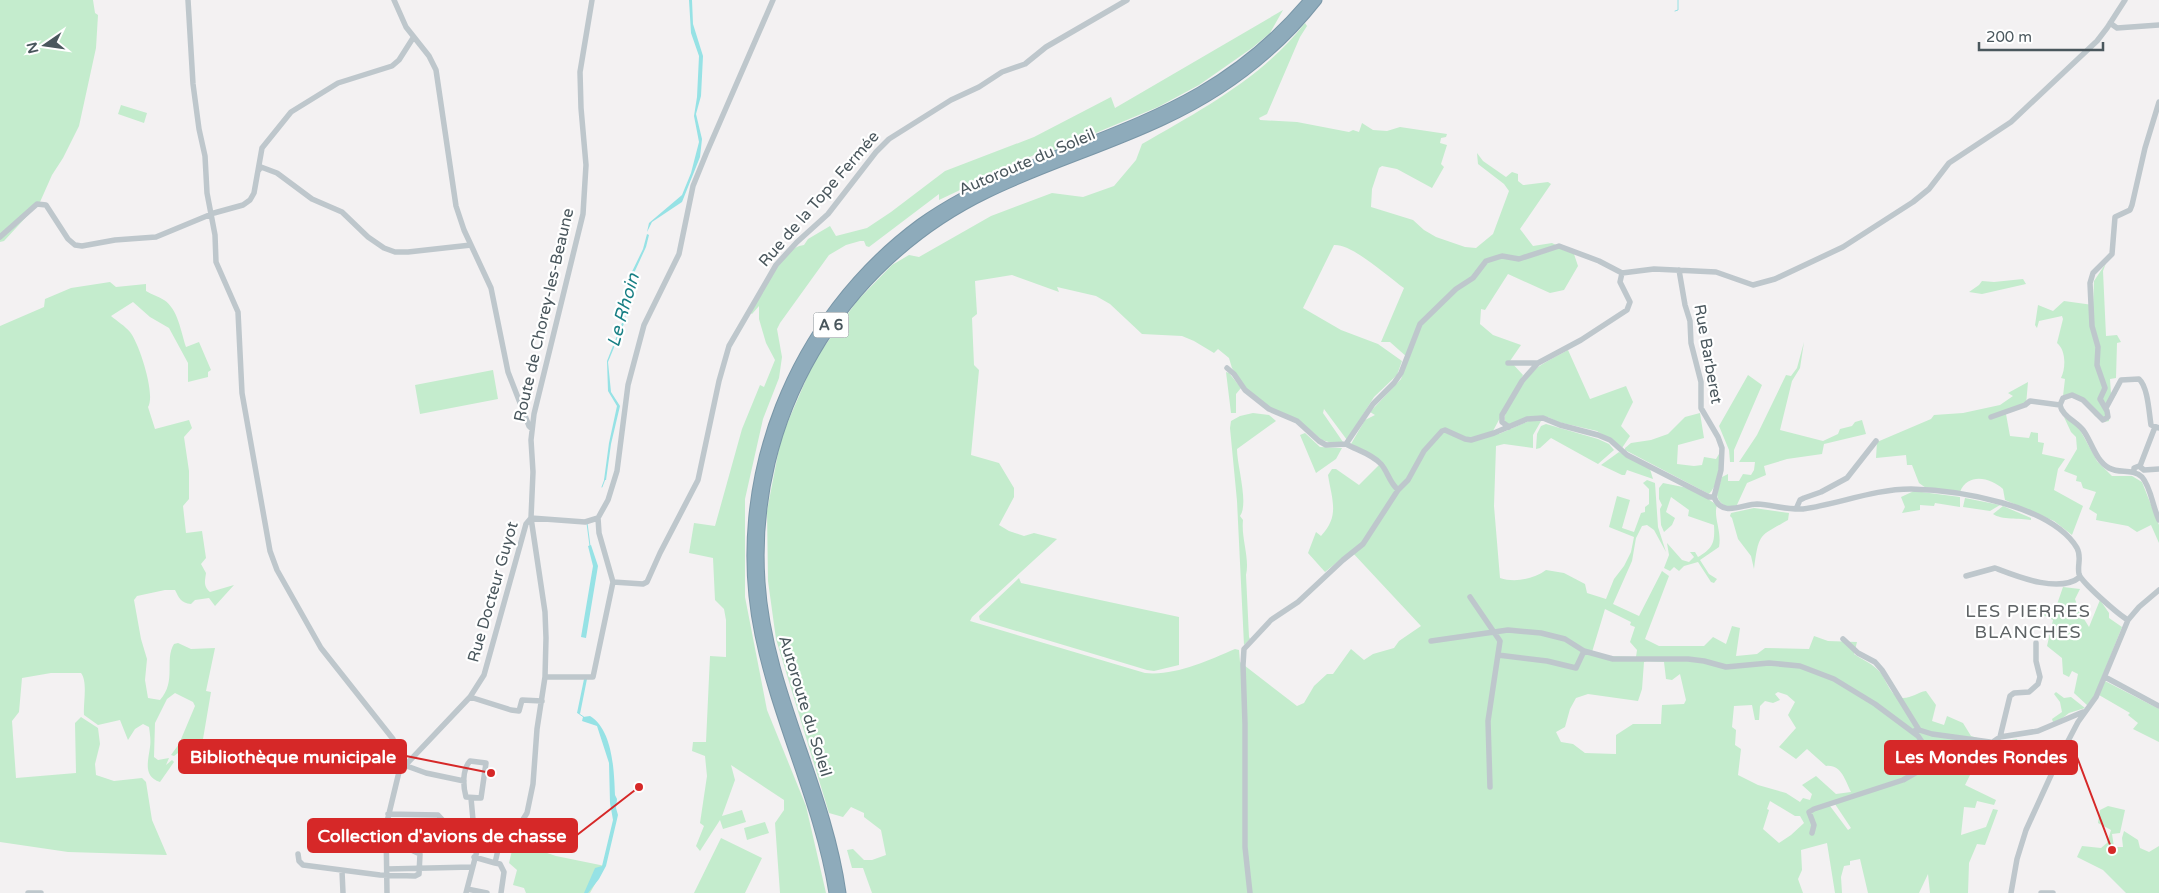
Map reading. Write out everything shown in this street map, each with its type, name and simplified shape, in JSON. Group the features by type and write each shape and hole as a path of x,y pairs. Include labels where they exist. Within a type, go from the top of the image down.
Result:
{"highway":[{"name":"Autoroute du Soleil","path":"834,893 819,824 766,660 757,620 753,580 753,522 762,466 778,411 800,362 826,321 857,281 886,252 920,224 948,206 995,181 1128,128 1201,93 1260,50 1308,0"},
{"name":"Autoroute du Soleil","path":"841,893 825,822 774,666 765,627 760,587 759,539 767,475 782,420 806,366 832,324 857,292 890,258 922,232 955,210 998,188 1146,128 1204,99 1258,61 1288,33 1317,0"}],"street":[{"path":"188,0 193,84 205,156 210,216 218,269 238,312 242,393 267,535 275,566 321,648 393,739 400,761 404,765 426,773 464,781"},
{"path":"394,0 413,38 432,60 438,75 455,200 464,230 491,288 508,372 529,426 532,429"},
{"name":"Route de Chorey-les-Beaune","path":"531,518 532,429 583,214 586,165 580,108 580,72 592,0"},
{"path":"545,677 588,677 613,582 599,533 598,518 606,505 617,471 632,366 646,319 679,254 691,197 719,122 773,0"},
{"name":"Rue de la Tope Fermée","path":"613,582 643,584 647,582 698,480 724,358 733,338 776,265 797,242 828,214 876,152 894,135 951,100 979,87 1006,70 1025,64 1046,47 1127,0"},
{"path":"1346,444 1373,404 1394,383 1401,373 1413,336 1420,324 1456,289 1473,278 1486,261 1502,256 1519,259 1559,246 1599,261 1622,273 1646,270 1716,272 1753,285 1775,279 1843,247 1913,202 1929,188 1949,163 2011,122 2090,48 2109,26 2125,0"},
{"path":"2109,26 2117,28 2159,25"},
{"path":"0,237 32,207 43,204 50,209 68,240 77,246 156,237 238,207 248,202 254,193 262,148 296,108 341,82 392,66 399,60 413,38"},
{"path":"2060,406 2065,397 2075,396 2083,400 2104,420 2108,417 2106,408 2100,399 2105,388 2097,365 2098,347 2092,326 2090,283 2093,273 2112,254 2115,217 2130,210 2132,205 2145,148 2159,102"},
{"path":"258,171 261,167 273,170 308,197 342,212 368,238 390,250 408,252 471,245"},
{"name":"Rue Barberet","path":"1679,270 1685,305 1690,321 1691,343 1701,382 1701,408 1718,437 1722,448 1721,470 1714,497"},
{"path":"1496,432 1502,415 1522,381 1538,363 1581,340 1626,312 1630,302 1620,282 1622,273"},
{"path":"1508,363 1538,363"},
{"path":"1227,368 1234,374 1245,390 1269,410 1297,421 1319,441 1326,445 1346,444 1375,459 1382,465 1392,484 1398,490"},
{"path":"2106,408 2120,381 2126,378 2139,379 2143,383 2155,427 2142,468 2144,473 2140,476"},
{"path":"1991,417 2025,405 2030,401 2060,406"},
{"path":"2060,406 2064,414 2076,422 2084,432 2104,464 2115,470 2134,472 2140,476 2146,483 2159,520"},
{"path":"1502,415 1502,422 1509,427"},
{"path":"1250,893 1246,847 1243,658 1245,647 1271,620 1298,602 1363,544 1398,490 1408,480 1428,445 1445,430 1472,440 1527,419 1538,417 1610,440 1627,455 1709,497 1714,497 1718,503 1731,510 1754,504 1796,509 1902,490 1925,490 1987,498 2027,512 2064,532 2079,551 2080,577 2084,584 2098,594 2110,608 2128,620"},
{"path":"1796,509 1800,500 1822,492 1846,478 1876,441"},
{"path":"2134,472 2136,467 2159,469"},
{"path":"388,814 438,815 460,838 477,844 500,841 519,825 527,814 533,784 537,729 545,677 545,616 531,518 585,522 598,518"},
{"name":"Rue Docteur Guyot","path":"404,765 470,697 484,675 526,524 531,518"},
{"path":"1966,576 1994,568 2005,573 2056,584 2070,583 2080,577"},
{"path":"2011,893 2017,859 2026,830 2057,762 2086,710 2096,697 2128,620 2138,607 2159,590"},
{"path":"1470,597 1500,641 1488,721 1490,787"},
{"path":"1431,641 1508,630 1541,633 1565,639 1584,650 1613,659 1688,659 1726,667 1769,663 1800,666 1834,679 1875,704 1918,736 1936,762"},
{"path":"1843,639 1858,653 1874,662 1882,670 1918,730"},
{"path":"2000,737 2010,696 2014,693 2024,693 2032,690 2040,681 2036,643"},
{"path":"1498,655 1547,661 1576,668 1584,650"},
{"path":"2105,677 2159,706"},
{"path":"470,697 520,711 522,700 542,701"},
{"path":"1812,833 1814,825 1809,812 1847,796 1902,780 1936,762 1966,758 1977,754 1990,742 2000,737 2042,730 2086,710"},
{"path":"1906,727 1932,734 1990,742"},
{"path":"470,760 486,763 481,798 471,798 466,797 463,787 466,765 470,760"},
{"path":"387,893 386,826 399,772 404,765"},
{"path":"471,798 477,844 466,891 486,893"},
{"path":"298,854 299,860 303,865 342,871 387,872 415,876 419,874 420,854 409,849 407,841 408,832 398,830"},
{"path":"495,862 500,841"},
{"path":"474,857 500,864 504,872 501,893"},
{"path":"419,868 472,867"},
{"path":"342,871 343,893"},
{"path":"28,893 41,893"},
{"path":"2041,893 2052,893"}],"green space":[{"path":"0,0 93,0 95,13 98,15 96,48 79,126 52,175 40,202 4,241 0,242"},
{"path":"1283,10 1270,33 1199,85 1158,107 1050,152 1034,155 939,200 939,194 869,247 866,246 864,241 860,241 846,245 829,255 780,323 777,329 782,357 779,378 763,419 745,499 745,597 767,710 806,806 826,893 780,893 775,823 784,810 784,800 731,765 735,780 722,816 742,810 746,822 723,829 720,820 700,851 696,846 704,826 700,823 707,776 705,756 692,751 693,742 706,742 710,656 726,657 726,620 724,609 715,600 713,558 689,553 694,523 715,526 742,429 760,385 764,387 775,360 766,343 759,319 759,306 752,314 748,312 772,272 788,254 830,226 836,236 867,228 945,171 1034,137 1111,97 1115,108"},
{"path":"1305,23 1307,26 1300,37 1267,114 1259,118 1260,120 1297,122 1349,132 1353,130 1359,132 1362,123 1373,130 1387,131 1400,127 1447,134 1446,137 1441,138 1440,143 1447,145 1441,164 1444,167 1432,188 1397,169 1382,166 1379,168 1372,189 1371,207 1413,220 1424,230 1436,237 1465,247 1476,248 1493,234 1509,191 1504,184 1478,164 1477,153 1483,161 1506,177 1512,172 1518,174 1518,181 1523,185 1548,182 1551,184 1520,229 1533,246 1552,243 1574,254 1578,266 1564,290 1550,293 1508,274 1485,310 1481,309 1480,324 1493,335 1521,345 1510,361 1523,375 1493,431 1499,434 1529,421 1541,421 1533,435 1533,448 1504,444 1496,446 1494,506 1500,578 1524,579 1536,576 1546,570 1564,573 1585,584 1587,593 1606,599 1614,579 1624,566 1631,552 1634,537 1609,527 1617,496 1630,500 1622,528 1634,532 1641,513 1645,512 1645,507 1649,504 1649,489 1643,483 1647,480 1655,483 1658,527 1666,552 1654,530 1647,525 1642,526 1636,538 1632,561 1613,604 1639,616 1662,571 1669,576 1645,639 1659,646 1704,646 1713,637 1726,644 1732,626 1740,628 1736,656 1757,654 1765,648 1809,649 1814,636 1828,641 1857,642 1854,654 1877,669 1895,695 1906,698 1926,691 1936,705 1932,721 1944,725 1947,716 1963,723 1971,736 1995,743 2017,739 2018,742 1988,752 1988,756 1997,760 1981,773 1971,773 1965,785 1996,800 1994,805 1977,801 1975,808 1964,807 1961,835 1986,827 1993,809 1998,810 1985,845 1977,844 1969,863 1968,893 1930,893 1928,874 1919,893 1868,893 1860,859 1850,861 1850,865 1844,866 1841,877 1842,893 1835,893 1827,843 1801,850 1802,870 1798,879 1803,893 872,893 863,868 852,868 847,850 853,849 864,860 872,860 886,855 881,830 864,817 864,813 851,807 843,817 829,813 776,639 768,581 767,511 781,438 814,361 857,301 892,265 909,255 919,257 991,216 1052,193 1083,197 1114,186 1136,160 1142,144 1230,91 1270,60","holes":["1334,245 1342,246 1360,255 1404,288 1381,342 1390,342 1408,358 1401,379 1370,412 1375,415 1365,420 1351,444 1382,462 1359,485 1336,469 1332,469 1328,475 1333,500 1333,515 1331,522 1321,536 1316,532 1308,553 1325,572 1351,551 1421,626 1399,641 1394,648 1373,654 1364,660 1351,649 1333,674 1327,674 1314,686 1304,703 1297,706 1240,662 1239,650 1235,649 1202,663 1179,670 1145,673 970,621 972,617 1057,539 1034,533 1024,536 999,525 1014,497 1014,488 999,463 971,455 979,370 974,365 972,318 977,314 975,281 1012,275 1059,292 1057,287 1096,296 1110,304 1142,334 1182,336 1214,353 1218,349 1229,358 1232,368 1245,388 1273,410 1297,419 1322,440 1332,443 1343,442 1323,413 1324,409 1347,440 1374,397 1397,375 1402,361 1378,344 1341,330 1303,308","1605,609 1631,622 1630,625 1635,627 1630,642 1637,650 1636,657 1608,656 1592,652","1644,662 1664,662 1666,679 1672,680 1680,674 1686,700 1684,704 1662,705 1661,724 1633,724 1616,735 1616,754 1585,753 1573,744 1561,742 1556,732 1565,727 1570,709 1576,698 1588,694 1638,701 1642,689","1778,692 1787,695 1795,702 1788,715 1796,728 1779,747 1796,759 1807,749 1826,766 1839,770 1851,792 1836,794 1816,776 1802,785 1812,794 1810,800 1803,798 1800,802 1786,793 1758,785 1738,775 1741,749 1735,745 1736,730 1732,727 1734,706 1752,705 1755,720 1759,720 1760,706 1765,701 1773,703 1780,700 1775,694","1770,801 1795,816 1800,816 1804,823 1779,843 1763,829 1769,810 1767,809","1835,804 1851,828 1848,830 1830,806"]},
{"path":"121,105 147,113 144,123 118,114"},
{"path":"2106,263 2103,271 2106,336 2117,335 2121,342 2117,343 2116,378 2110,379 2111,393 2117,393 2109,406 2109,421 2105,422 2095,416 2087,406 2087,401 2063,396 2065,379 2061,378 2064,369 2064,355 2057,343 2063,319 2062,316 2039,321 2037,328 2035,325 2038,305 2053,311 2064,301 2093,305 2094,281"},
{"path":"2023,279 2026,284 1982,294 1969,292 1982,281 1994,282"},
{"path":"110,282 116,287 146,284 146,291 169,304 178,321 186,347 199,342 211,370 208,372 208,377 188,382 188,363 169,328 150,317 133,302 111,316 130,332 138,347 148,381 150,401 148,407 155,429 189,420 192,428 184,437 189,471 189,499 183,506 186,533 202,531 206,558 201,564 206,573 206,588 210,592 234,585 215,606 209,598 195,600 191,604 185,603 179,598 175,590 165,590 137,596 134,600 141,639 147,659 145,680 148,698 160,700 165,693 169,678 171,650 174,644 178,643 191,649 215,648 206,691 211,692 203,739 194,741 174,756 171,755 179,744 195,706 193,702 175,693 167,699 155,723 154,757 158,760 169,758 166,765 172,760 174,762 160,782 151,776 148,768 149,727 143,724 135,729 128,740 120,720 98,725 84,715 85,687 81,673 51,673 22,678 19,712 12,721 16,778 76,773 75,723 81,717 98,728 100,744 95,764 96,775 114,781 142,778 146,782 152,820 167,855 68,852 0,842 0,326 44,307 45,299 71,288"},
{"path":"1804,342 1800,368 1792,381 1780,430 1823,441 1838,434 1840,429 1852,426 1855,422 1862,420 1866,434 1824,444 1822,454 1787,459 1764,466 1766,475 1747,483 1736,507 1728,508 1720,501 1717,495 1722,477 1728,474 1728,481 1739,481 1743,474 1751,475 1755,462 1739,462 1757,435 1786,375 1791,376 1797,368"},
{"path":"1568,350 1590,399 1626,386 1633,402 1621,426 1630,436 1622,448 1597,431 1558,422 1548,417 1509,424 1505,423 1507,409 1511,401 1530,375 1541,365"},
{"path":"493,370 498,399 420,414 415,385"},
{"path":"1226,372 1229,373 1241,388 1236,394 1236,413 1231,413"},
{"path":"1748,375 1762,385 1734,450 1734,462 1730,462 1729,450 1719,426"},
{"path":"2028,382 2026,405 2006,414 2010,436 2029,438 2031,432 2038,433 2038,442 2044,443 2042,454 2065,459 2058,469 2054,490 2083,506 2072,535 2054,521 2005,500 2003,489 1992,482 1974,479 1968,482 1960,492 1926,488 1919,483 1912,465 1907,465 1906,455 1876,458 1877,442 1931,419 1934,415 1963,413 2000,405 2013,396 2008,393"},
{"path":"1253,413 1269,415 1276,421 1237,449 1243,494 1240,516 1243,520 1247,562 1246,575 1250,639 1244,645 1237,501 1230,428 1231,421 1240,416"},
{"path":"1700,413 1704,438 1678,445 1677,464 1702,465 1704,457 1716,459 1719,454 1718,476 1715,486 1709,494 1625,450 1631,443 1651,440 1668,434 1685,417"},
{"path":"2064,417 2079,428 2097,461 2112,476 2132,476 2142,482 2159,525 2159,543 2151,525 2137,532 2128,526 2096,520 2097,514 2089,509 2096,492 2083,488 2081,482 2076,481 2077,476 2064,471 2077,449 2076,437 2071,432"},
{"path":"1546,424 1598,439 1609,444 1614,450 1598,464 1551,438 1540,448 1536,449 1537,434 1541,426"},
{"path":"1305,433 1320,447 1342,448 1336,459 1316,473 1300,435"},
{"path":"1619,452 1650,469 1653,479 1627,470 1625,475 1622,475 1601,465"},
{"path":"1663,483 1693,489 1717,505 1719,547 1700,560 1709,574 1717,579 1714,583 1711,582 1698,562 1684,566 1679,571 1674,567 1670,571 1664,568 1669,555 1667,543 1682,560 1689,562 1694,557 1690,552 1695,552 1698,557 1710,548 1713,541 1714,525 1688,516 1689,510 1671,497 1666,512 1675,518 1672,525 1664,532 1661,525 1660,509 1662,505 1659,499 1659,488"},
{"path":"1914,491 1960,497 1960,507 1935,503 1934,506 1920,505 1920,510 1902,513 1905,507 1901,497"},
{"path":"1965,498 2000,505 1990,511 1963,507"},
{"path":"2003,506 2031,518 2031,520 2006,518 1993,514"},
{"path":"1754,508 1789,513 1788,520 1762,537 1757,548 1754,569 1751,556 1738,539 1730,516 1731,513"},
{"path":"1019,578 1021,583 1179,617 1179,665 1154,671 1147,670 980,620 979,616"},
{"path":"2063,587 2080,589 2075,599 2079,611 2089,627 2100,600 2109,613 2109,618 2122,627 2094,697 2088,706 2074,693 2078,674 2072,671 2069,677 2063,674 2062,658 2047,646 2053,620 2037,612 2037,608 2054,613"},
{"path":"2105,681 2159,709 2159,742 2133,729 2138,723 2128,715 2130,713 2099,695"},
{"path":"2056,692 2064,698 2071,697 2085,708 2069,713 2060,720 2053,722 2052,719 2062,712 2060,702 2054,694"},
{"path":"2108,806 2125,810 2120,833 2112,834 2114,847 2123,847 2122,838 2124,831 2138,840 2140,848 2149,852 2159,846 2159,893 2126,893 2103,870 2077,857 2082,846 2101,848 2107,843 2111,830 2098,823 2100,810"},
{"path":"765,822 769,833 747,840 744,828"},
{"path":"721,838 762,858 745,893 694,893"},
{"path":"514,842 556,856 605,866 590,893 526,893 524,888 513,885 517,870 509,863"}],"water":[{"path":"689,0 692,0 693,24 703,56 701,96 696,114 702,139 700,157 682,202 652,222 647,232 649,223 682,195 691,173 699,142 694,116 699,56 691,33"},
{"path":"647,234 649,235 646,247 629,284 625,321 608,362 611,392 620,406 611,444 606,480 604,480 617,406 608,391 607,361 622,323 627,282 643,249"},
{"path":"591,545 598,566 586,638 581,637 593,566 588,546"},
{"path":"584,679 587,679 580,714 577,713"},
{"path":"590,716 598,722 608,741 613,763 618,815 606,866 588,893 584,893 595,868 602,866 613,820 610,803 609,763 597,726 582,721 583,717"}],"waterway":[{"path":"1675,11 1678,10 1678,0"},
{"name":"Le Rhoin","path":"602,487 605,479"},
{"name":"Le Rhoin","path":"587,523 590,546"},
{"name":"Le Rhoin","path":"578,713 585,718"}],"place":[{"name":"Bibliothèque municipale","path":"491,773"},
{"name":"Collection d'avions de chasse","path":"639,787"},
{"name":"Les Mondes Rondes","path":"2112,850"}],"district":[{"name":"LES PIERRES BLANCHES","path":"2028,621"}]}
